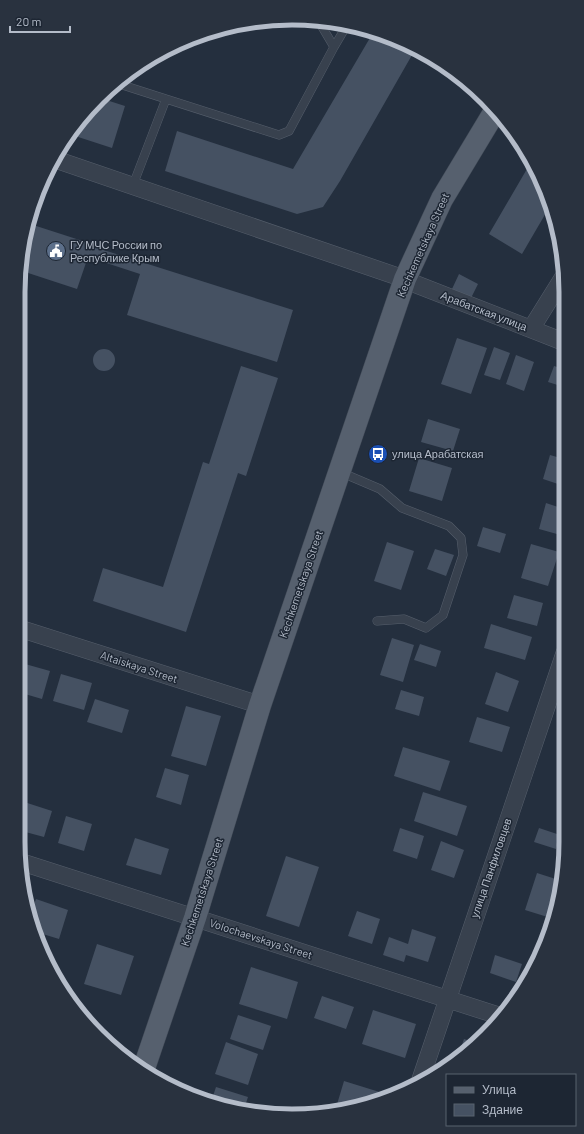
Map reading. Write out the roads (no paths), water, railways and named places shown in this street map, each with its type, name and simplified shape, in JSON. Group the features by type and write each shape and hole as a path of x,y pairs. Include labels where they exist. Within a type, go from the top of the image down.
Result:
{"main road":[{"name":"Kechkemetskaya Street","path":"145,1065 195,918 260,705 405,280 442,199 492,115"}],"street":[{"name":"Арабатская улица","path":"60,161 405,280 559,340"},
{"path":"531,329 559,285"},
{"name":"Altaiskaya Street","path":"25,630 260,705"},
{"name":"улица Панфиловцев","path":"422,1075 559,670"},
{"name":"Volochaevskaya Street","path":"26,864 496,1015"}],"lane":[{"path":"322,27 334,47"},
{"path":"123,85 279,135 288,131 292,126 334,47 345,30"},
{"path":"133,185 166,99"},
{"path":"339,472 380,489 402,508 449,526 461,538 462,555 443,615 426,628 404,619 377,621"}],"place":[{"name":"ГУ МЧС России по Республике Крым","path":"56,251"},
{"name":"улица Арабатская","path":"378,454"}]}
